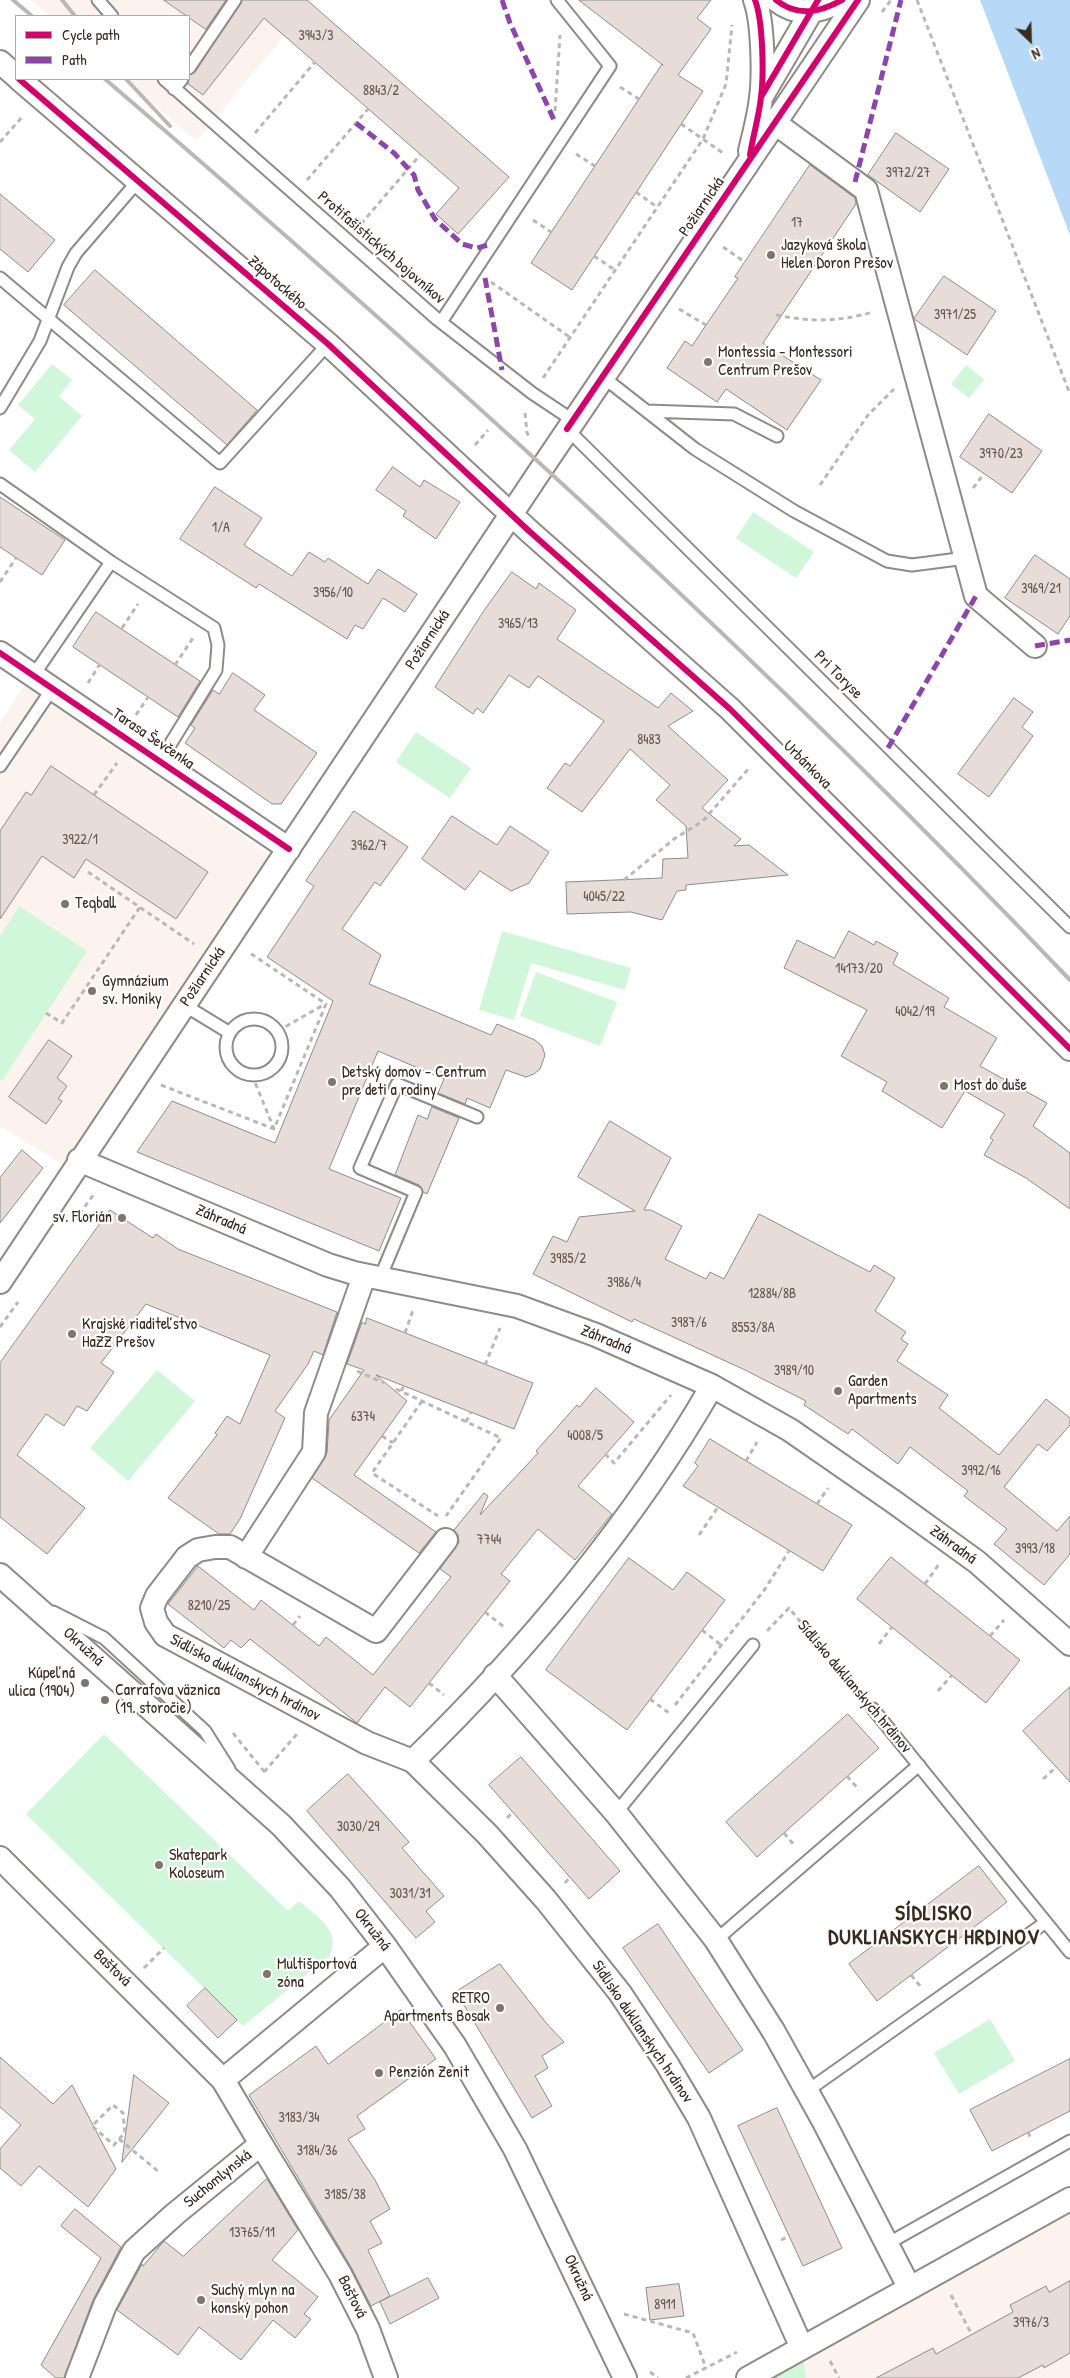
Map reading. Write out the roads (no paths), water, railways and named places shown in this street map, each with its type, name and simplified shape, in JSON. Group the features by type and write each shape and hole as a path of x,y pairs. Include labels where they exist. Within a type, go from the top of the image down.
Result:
{"street":[{"path":"748,162 761,97 761,44 758,8 755,0"},
{"path":"776,0 786,8 842,0"},
{"name":"Požiarnická","path":"3,1272 184,1005 570,425 858,0"},
{"path":"761,97 812,4"},
{"path":"811,70 819,45 818,29 812,4"},
{"name":"Zápotockého","path":"0,62 15,75"},
{"name":"Zápotockého","path":"20,80 328,344 512,514"},
{"path":"774,123 866,190 976,596 1035,646"},
{"name":"Urbánkova","path":"512,514 730,709 1070,1049"},
{"name":"Tarasa Ševčenka","path":"0,654 289,848"},
{"name":"Záhradná","path":"79,1160 328,1265 372,1277 517,1306 596,1335 707,1394 790,1430 977,1562 1070,1644"},
{"path":"246,1557 314,1452 316,1413 372,1277"},
{"path":"413,1761 496,1675 607,1542 645,1492 707,1394"},
{"name":"Sídlisko duklianskych hrdinov","path":"446,1540 376,1630 230,1547 198,1550 187,1557 157,1596 152,1608 156,1622 165,1635 352,1735 413,1761 487,1834 546,1900 604,1972 636,2016 699,2118 802,2348"},
{"name":"Okružná","path":"0,1575 242,1789 281,1825 340,1888 385,1946 455,2046 515,2149 625,2378"},
{"path":"496,1675 616,1813 716,1940 774,2032 807,2091 909,2287"},
{"name":"Baštová","path":"0,1858 223,2080"},
{"path":"223,2080 385,1946"},
{"name":"Suchomlynská","path":"78,2378 105,2305 134,2251 175,2214 261,2144 223,2080"},
{"name":"Baštová","path":"261,2144 340,2274 368,2329 386,2378"},
{"path":"748,2378 1070,2199"}],"lane":[{"path":"190,67 235,0"},
{"path":"103,2 111,15"},
{"path":"441,322 610,66 560,4"},
{"name":"Protifašistických bojovníkov","path":"165,80 174,90 243,147 441,322 570,425"},
{"path":"174,90 181,80"},
{"path":"0,408 40,341 68,266 138,181"},
{"path":"0,278 220,463 328,344"},
{"path":"603,377 696,449 794,511 887,560 912,565 966,558"},
{"path":"647,411 734,414 777,436"},
{"name":"Pri Toryse","path":"570,425 584,445 1070,927"},
{"path":"0,484 111,562 214,628 218,645 216,670 160,761"},
{"path":"33,676 111,562"},
{"path":"0,766 52,689"},
{"path":"184,1005 230,1033"},
{"path":"253,1018 271,1024 278,1031 283,1048 276,1065 261,1074 243,1073 229,1060 226,1051 230,1033 244,1020 253,1018"},
{"path":"372,1277 416,1192 360,1168 397,1084 477,1117"},
{"path":"616,1813 753,1645"},
{"name":"Sídlisko duklianskych hrdinov","path":"873,1708 1070,1952"},
{"name":"Sídlisko duklianskych hrdinov","path":"716,1940 919,1766"},
{"path":"807,2091 1046,1922"},
{"path":"887,2244 1070,2141"}],"water":[{"path":"980,0 1070,0 1070,235"}],"railway":[{"path":"13,0 31,15"},
{"path":"62,0 74,15"},
{"path":"106,80 477,406 719,630 955,861 1070,980"},
{"path":"127,80 170,126"}],"place":[{"name":"Jazyková škola Helen Doron Prešov","path":"771,255"},
{"name":"Montessia - Montessori Centrum Prešov","path":"708,362"},
{"name":"Teqball","path":"65,904"},
{"name":"Gymnázium sv. Moniky","path":"92,991"},
{"name":"Detský domov - Centrum pre deti a rodiny","path":"332,1082"},
{"name":"Most do duše","path":"944,1086"},
{"name":"sv. Florián","path":"122,1218"},
{"name":"Krajské riaditeľstvo HaZZ Prešov","path":"72,1334"},
{"name":"Garden Apartments","path":"838,1391"},
{"name":"Kúpeľná ulica (1904)","path":"85,1683"},
{"name":"Carrafova väznica (19. storočie)","path":"105,1700"},
{"name":"Skatepark Koloseum","path":"159,1865"},
{"name":"Multišportová zóna","path":"267,1974"},
{"name":"RETRO Apartments Bosak","path":"500,2008"},
{"name":"Penzión Zenit","path":"379,2073"},
{"name":"Suchý mlyn na konský pohon","path":"201,2300"}],"district":[{"name":"SÍDLISKO DUKLIANSKYCH HRDINOV","path":"934,1926"}]}
